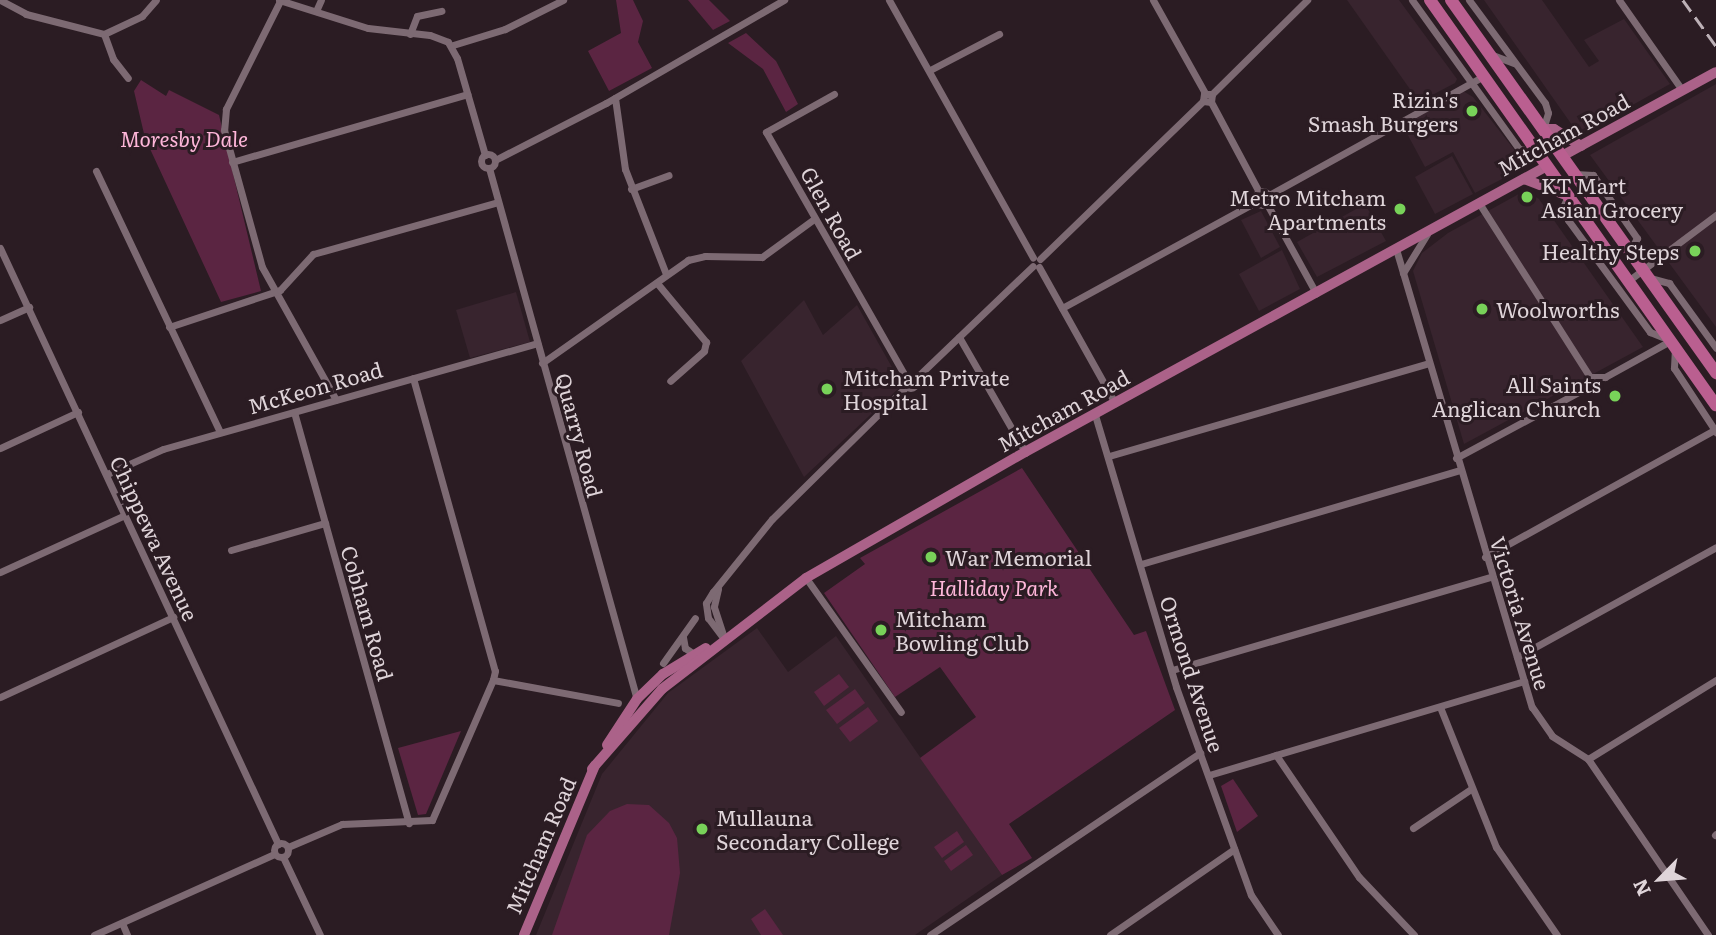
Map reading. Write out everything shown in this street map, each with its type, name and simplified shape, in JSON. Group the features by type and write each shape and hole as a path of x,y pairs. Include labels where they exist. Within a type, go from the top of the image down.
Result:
{"highway":[{"path":"1430,0 1716,405"},
{"path":"1451,0 1716,373"},
{"name":"Mitcham Road","path":"1547,166 1562,156"}],"main road":[{"name":"Mitcham Road","path":"1562,156 1716,72"},
{"path":"1543,129 1554,129 1581,146"},
{"name":"Mitcham Road","path":"641,704 806,578 1025,452 1547,166"},
{"path":"1524,179 1568,196"},
{"name":"Mitcham Road","path":"524,935 593,769 641,704 694,654 724,639"}],"street":[{"path":"2,1 26,14 104,34 142,16 156,0"},
{"path":"336,400 262,267 223,120 280,0 368,28 442,38 453,46 505,29 563,0"},
{"path":"316,11 321,0"},
{"path":"489,168 495,160 615,98 783,0"},
{"path":"889,0 1115,403"},
{"path":"1153,0 1259,192 1256,202"},
{"path":"724,639 711,626 706,603 772,519 910,381 959,337 1307,0"},
{"path":"1412,0 1520,149 1537,151"},
{"path":"1469,0 1547,107 1543,129"},
{"path":"1619,0 1682,90"},
{"path":"410,34 417,16 441,11"},
{"path":"104,34 113,59 128,78"},
{"path":"930,70 999,34"},
{"name":"Quarry Road","path":"453,46 485,155 481,163 489,168 542,363 641,704"},
{"path":"1489,53 1514,63"},
{"path":"1259,192 1269,195 1484,76"},
{"path":"232,162 467,94"},
{"name":"Glen Road","path":"834,94 766,132 910,381"},
{"path":"615,98 631,188 666,274"},
{"path":"485,155 495,160"},
{"path":"96,171 220,432"},
{"path":"631,188 669,175"},
{"path":"1269,195 1267,204 1316,293"},
{"path":"1568,196 1563,211 1650,332 1673,344"},
{"path":"169,327 275,292 313,254 498,202"},
{"path":"1062,308 1256,202 1267,204"},
{"path":"1479,203 1490,226 1547,306 1561,336 1590,377 1605,377 1673,344"},
{"path":"1628,281 1646,273 1716,215"},
{"path":"542,363 666,274 705,256 762,257 814,219"},
{"name":"Mitcham Road","path":"1403,273 1430,230"},
{"path":"1597,235 1597,258"},
{"name":"Chippewa Avenue","path":"0,248 278,844"},
{"name":"Victoria Avenue","path":"1396,249 1485,557 1536,717 1552,736 1588,759 1708,935"},
{"path":"1646,273 1669,283 1716,348"},
{"path":"657,283 706,342 704,351 670,381"},
{"path":"0,320 29,307"},
{"path":"959,337 1025,452"},
{"name":"McKeon Road","path":"107,474 163,449 537,343"},
{"path":"1485,557 1715,431 1674,368 1673,344"},
{"path":"1109,456 1429,363"},
{"path":"94,935 274,854 278,844 288,847 342,824 432,820 495,671 413,378"},
{"path":"1457,458 1584,389"},
{"path":"0,447 78,412"},
{"name":"Cobham Road","path":"294,412 409,823"},
{"name":"Ormond Avenue","path":"1095,415 1172,670 1200,753 1251,895 1278,935"},
{"path":"1141,564 1460,470"},
{"path":"0,572 125,515"},
{"path":"230,550 325,523"},
{"path":"1517,657 1716,547"},
{"path":"1172,670 1491,577"},
{"path":"806,578 901,712"},
{"path":"0,696 173,617"},
{"path":"663,663 695,618"},
{"path":"683,637 685,648 694,654"},
{"path":"493,680 618,703"},
{"path":"1588,759 1716,680"},
{"path":"1209,775 1524,681"},
{"path":"1440,707 1496,847 1557,935"},
{"path":"930,935 1200,753"},
{"path":"1276,755 1359,877 1414,935"},
{"path":"1413,828 1471,789"},
{"path":"283,858 288,847"},
{"path":"1110,935 1234,849"},
{"path":"274,854 283,858 320,935"},
{"path":"121,923 127,935"}],"shaded area":[{"path":"1347,0 1399,0 1457,79 1455,83 1419,102"},
{"path":"1484,0 1542,0 1589,67 1599,61 1584,40 1624,19 1670,84 1579,135"},
{"path":"1716,84 1716,327 1590,155"},
{"path":"1463,91 1473,97 1527,166 1475,193 1453,152 1425,167 1403,126"},
{"path":"1452,156 1473,194 1435,214 1415,177"},
{"path":"1526,190 1539,199 1643,347 1464,444 1413,271 1422,253 1448,233"},
{"path":"1365,204 1386,241 1317,277 1297,242"},
{"path":"1261,211 1280,247 1261,258 1241,220"},
{"path":"1282,250 1300,289 1259,311 1239,274"},
{"path":"516,292 530,342 470,358 456,310"},
{"name":"Mitcham Private Hospital","path":"804,300 823,335 857,305 898,378 899,388 804,477 741,361"},
{"path":"757,628 788,672 836,636 1002,875 915,935 536,935 602,774 668,693"}],"green space":[{"path":"616,0 633,0 643,21 638,42 652,68 609,91 588,51 621,33"},
{"path":"688,0 709,0 730,21 713,30"},
{"path":"746,33 776,61 798,104 786,112 763,69 728,43"},
{"name":"Moresby Dale","path":"141,80 166,96 169,90 219,115 261,291 221,302 145,138 134,91"},
{"name":"Halliday Park","path":"1022,468 1134,635 1146,631 1175,710 1009,824 1032,858 1002,875 920,758 976,717 940,667 895,697 824,593 865,564 860,558"},
{"path":"839,674 849,687 824,706 814,692"},
{"path":"855,689 865,703 837,724 826,710"},
{"path":"868,707 878,721 850,742 839,728"},
{"path":"461,731 426,814 418,815 398,748"},
{"path":"1233,779 1258,816 1237,832 1221,786"},
{"path":"627,804 649,805 669,823 677,838 680,873 669,935 552,935 587,835 610,811"},
{"path":"957,831 964,842 942,858 934,847"},
{"path":"966,845 973,855 951,871 944,861"},
{"path":"765,909 783,935 761,935 751,919"}],"railway":[{"path":"1683,0 1716,46"}],"place":[{"name":"Rizin's Smash Burgers","path":"1472,111"},
{"name":"KT Mart Asian Grocery","path":"1527,197"},
{"name":"Metro Mitcham Apartments","path":"1400,209"},
{"name":"Healthy Steps","path":"1695,251"},
{"name":"Woolworths","path":"1482,309"},
{"name":"Mitcham Private Hospital","path":"827,389"},
{"name":"All Saints Anglican Church","path":"1615,396"},
{"name":"War Memorial","path":"931,557"},
{"name":"Mitcham Bowling Club","path":"881,630"},
{"name":"Mullauna Secondary College","path":"702,829"}]}
